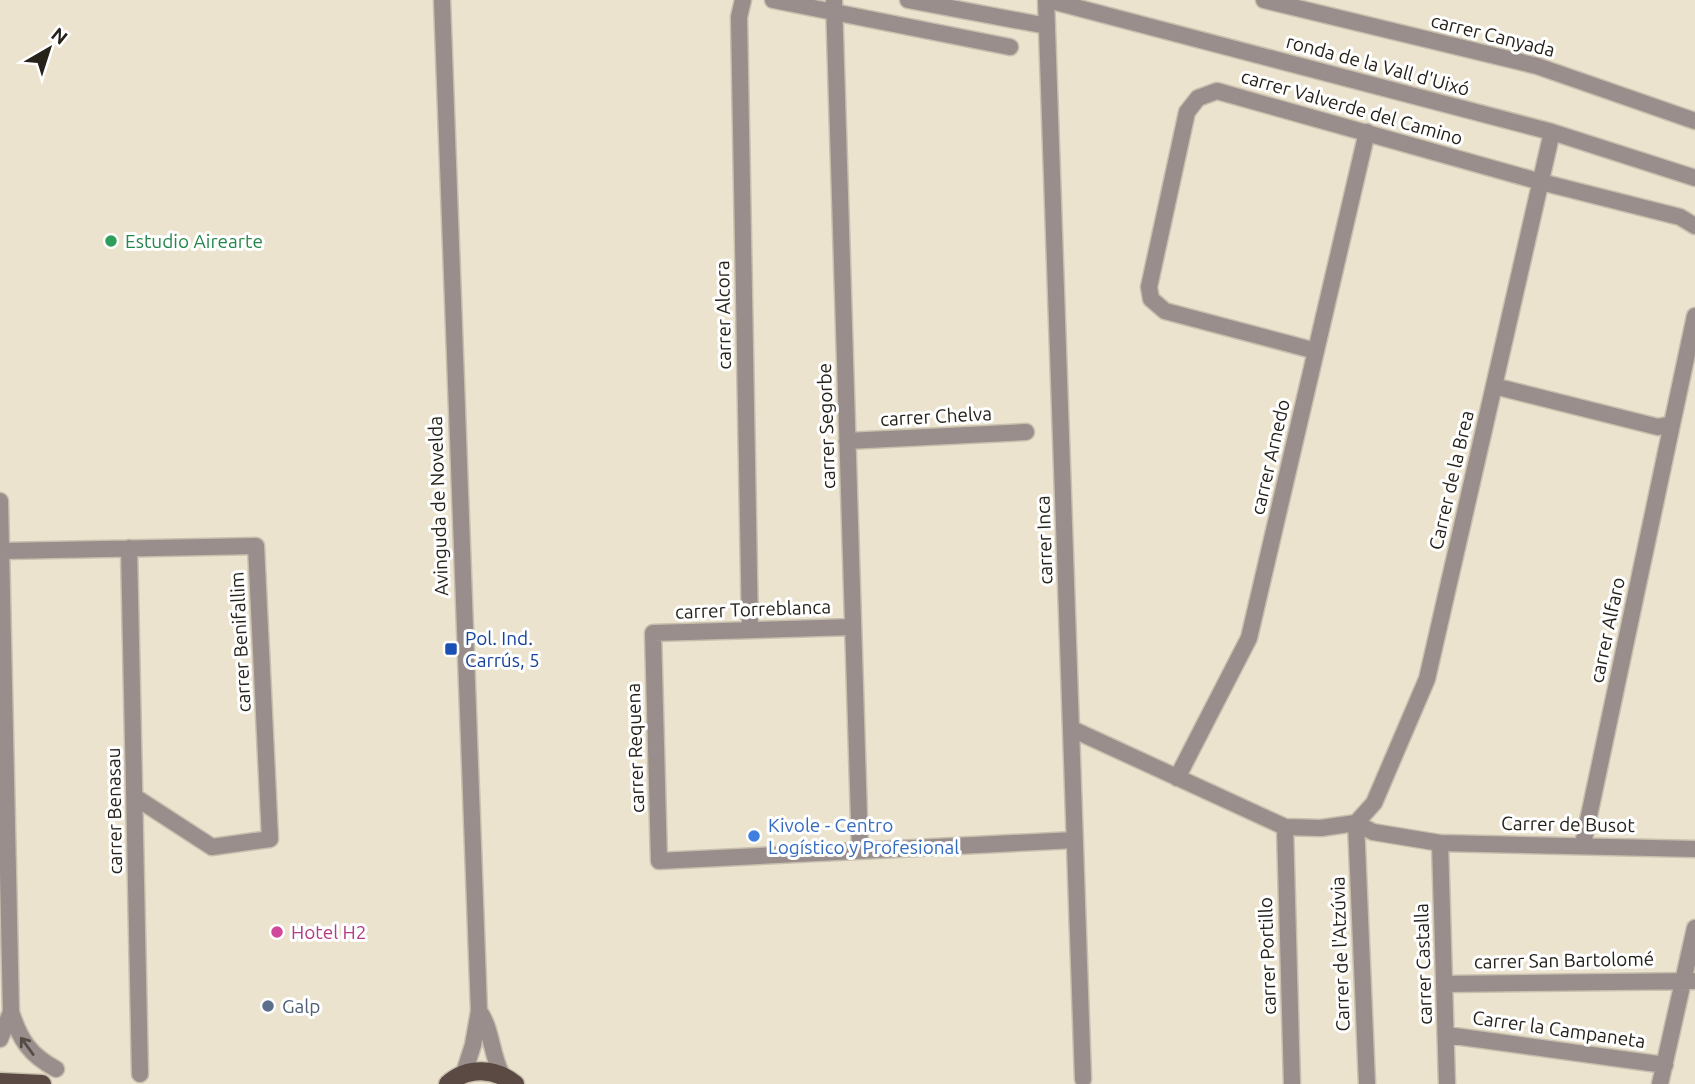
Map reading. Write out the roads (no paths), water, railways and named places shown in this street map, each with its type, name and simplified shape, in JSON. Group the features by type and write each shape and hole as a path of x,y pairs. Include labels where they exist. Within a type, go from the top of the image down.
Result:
{"main road":[{"path":"448,1084 464,1073 482,1071 509,1080"},
{"path":"0,1082 42,1084"}],"street":[{"name":"Avinguda de Novelda","path":"442,0 479,1011 470,1058 464,1073"},
{"name":"carrer Alcora","path":"743,0 739,17 750,630"},
{"path":"773,0 834,6 1010,47"},
{"path":"908,0 1047,26"},
{"name":"carrer Inca","path":"1047,0 1083,1082"},
{"name":"ronda de la Vall d'Uixó","path":"1047,0 1552,132 1695,178"},
{"name":"carrer Canyada","path":"1271,1 1537,66 1695,121"},
{"name":"carrer Segorbe","path":"834,6 860,851"},
{"name":"carrer Valverde del Camino","path":"1316,351 1166,311 1151,299 1149,286 1187,112 1198,98 1217,91 1680,217 1695,226"},
{"name":"carrer Arnedo","path":"1177,778 1249,638 1367,132"},
{"name":"Carrer de la Brea","path":"1356,823 1374,803 1427,679 1552,132"},
{"name":"carrer Alfaro","path":"1583,844 1695,316"},
{"path":"1494,386 1658,427 1672,424"},
{"name":"carrer Chelva","path":"847,441 1026,432"},
{"path":"0,502 11,1012 26,1048 36,1058 56,1069"},
{"name":"carrer Benifallim","path":"3,551 256,546 270,839 212,847 135,797"},
{"name":"carrer Benasau","path":"129,548 140,1074"},
{"name":"carrer Torreblanca","path":"653,633 853,627"},
{"name":"carrer Requena","path":"653,633 659,861 860,851"},
{"path":"1072,729 1285,827 1321,828 1356,823 1373,832 1440,843"},
{"name":"Carrer de l'Atzúvia","path":"1356,823 1367,1084"},
{"name":"carrer Portillo","path":"1285,827 1293,1084"},
{"path":"860,851 1075,840"},
{"name":"Carrer de Busot","path":"1440,843 1583,844 1695,849"},
{"name":"carrer Castalla","path":"1440,843 1447,1084"},
{"path":"1660,1084 1690,980 1695,928"},
{"name":"carrer San Bartolomé","path":"1444,984 1690,980"},
{"name":"Avinguda de Novelda","path":"479,1011 485,1020 492,1051 509,1080"},
{"path":"0,1039 11,1012"},
{"name":"Carrer la Campaneta","path":"1447,1035 1665,1065"}],"place":[{"name":"Estudio Airearte","path":"111,241"},
{"name":"Pol. Ind. Carrús, 5","path":"451,649"},
{"name":"Kivole - Centro Logístico y Profesional","path":"754,836"},
{"name":"Hotel H2","path":"277,932"},
{"name":"Galp","path":"268,1006"}]}
